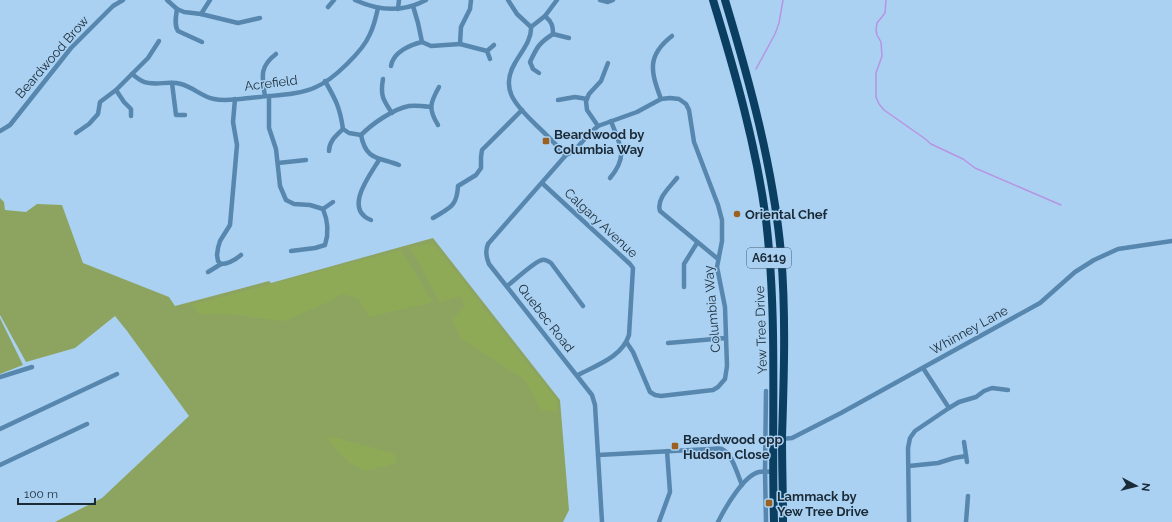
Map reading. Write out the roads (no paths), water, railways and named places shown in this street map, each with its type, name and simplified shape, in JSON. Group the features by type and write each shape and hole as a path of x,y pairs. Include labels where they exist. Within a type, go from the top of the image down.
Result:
{"highway":[{"name":"Yew Tree Drive","path":"713,0 748,124 762,194 768,243 772,292 774,355 773,439 769,472 774,522"},
{"name":"Yew Tree Drive","path":"725,0 739,45 759,122 773,194 779,241 783,291 783,522"},
{"path":"748,124 759,122"},
{"path":"768,243 779,241"}],"street":[{"name":"Beardwood Brow","path":"0,131 10,125 71,48 113,6 123,0"},
{"path":"167,0 177,9 184,12 201,14 238,23 260,18"},
{"path":"201,14 210,0"},
{"path":"328,7 334,0"},
{"path":"355,0 388,10 413,6 426,0"},
{"path":"398,0 398,9"},
{"path":"460,44 462,28 470,9 471,0"},
{"path":"508,0 517,14 531,27 530,38 510,71 509,79 511,94 522,110 566,155 574,151 598,126 637,112 661,99 653,76 653,62 662,43 672,36"},
{"path":"531,27 545,16 557,0"},
{"path":"600,0 608,2 614,0"},
{"path":"413,6 422,42"},
{"name":"Acrefield","path":"132,74 141,81 147,83 178,83 189,86 206,97 214,99 267,96 305,90 316,87 325,82 348,62 364,45 370,35 378,8"},
{"path":"177,9 176,28 178,31 202,42"},
{"path":"545,16 551,21 553,26 553,34"},
{"path":"539,73 533,69 530,62 538,45 553,34 569,38"},
{"path":"76,133 89,124 98,114 100,102 116,90 148,58 159,41"},
{"path":"422,42 431,46 460,44 487,51"},
{"path":"391,66 394,58 398,54 422,42"},
{"path":"487,51 494,45"},
{"path":"487,51 490,59"},
{"path":"276,54 265,65 262,78 267,96 269,128 278,163 280,186 286,200 294,204 310,205 323,209"},
{"path":"598,126 587,110 587,98 601,81 608,63"},
{"path":"383,79 382,96 384,102 392,113"},
{"path":"325,82 336,100 343,129 349,133 361,135"},
{"path":"172,83 176,115 185,115"},
{"path":"438,125 431,112 431,106 439,87"},
{"path":"116,90 131,109 131,116"},
{"path":"558,100 574,97 587,98"},
{"path":"221,264 218,261 218,248 220,241 230,225 232,204 237,145 233,122 235,99"},
{"name":"Columbia Way","path":"627,343 633,352 650,392 655,395 661,396 709,391 718,387 724,379 726,372 725,307 717,267 722,241 722,220 718,205 694,142 689,110 686,104 679,99 661,99"},
{"path":"399,166 389,161 379,160 368,154 362,143 361,135 371,124 400,108 410,106 431,106"},
{"path":"433,218 452,206 458,198 458,186 476,175 481,168 482,150 522,110"},
{"path":"610,178 616,171 622,155 621,148 611,121"},
{"path":"329,151 329,145 343,129"},
{"name":"Quebec Road","path":"566,155 488,244 486,249 489,264 578,375 594,399 602,522"},
{"path":"278,163 306,160"},
{"path":"371,220 362,214 359,206 359,199 363,186 379,160"},
{"path":"677,178 660,201 660,211 718,259"},
{"name":"Calgary Avenue","path":"542,183 633,268 629,335 627,343"},
{"path":"323,209 333,202"},
{"path":"291,251 315,248 325,245 327,238 327,219 323,209"},
{"name":"Whinney Lane","path":"773,439 792,438 923,368 1040,303 1075,272 1094,260 1118,248 1172,242"},
{"path":"684,287 684,264 697,243"},
{"path":"208,272 221,264 234,260 241,255"},
{"path":"507,286 535,263 540,260 547,260 551,263 584,306"},
{"path":"668,343 726,338"},
{"path":"578,375 614,356 627,343"},
{"path":"0,377 32,366"},
{"path":"923,368 949,408"},
{"path":"0,429 117,374"},
{"path":"909,522 908,448 910,438 915,431 959,402 976,397 984,391 992,388 1008,390"},
{"path":"766,391 769,472 766,522"},
{"path":"0,465 87,424"},
{"path":"964,442 967,462"},
{"path":"598,455 722,449 732,460 742,486"},
{"path":"659,522 670,492 667,451"},
{"path":"909,466 938,463 966,456"},
{"path":"718,522 727,506 752,475 758,472 782,472"},
{"path":"966,522 968,496"}],"waterway":[{"path":"756,69 775,34 779,23 783,0"},
{"path":"886,0 885,13 877,23 876,30 881,42 882,56 876,73 876,97 884,110 931,144 963,159 975,168 1061,205"}],"place":[{"name":"Beardwood by Columbia Way","path":"546,141"},
{"name":"Oriental Chef","path":"737,214"},
{"name":"Beardwood opp Hudson Close","path":"675,446"},
{"name":"Lammack by Yew Tree Drive","path":"769,503"}]}
